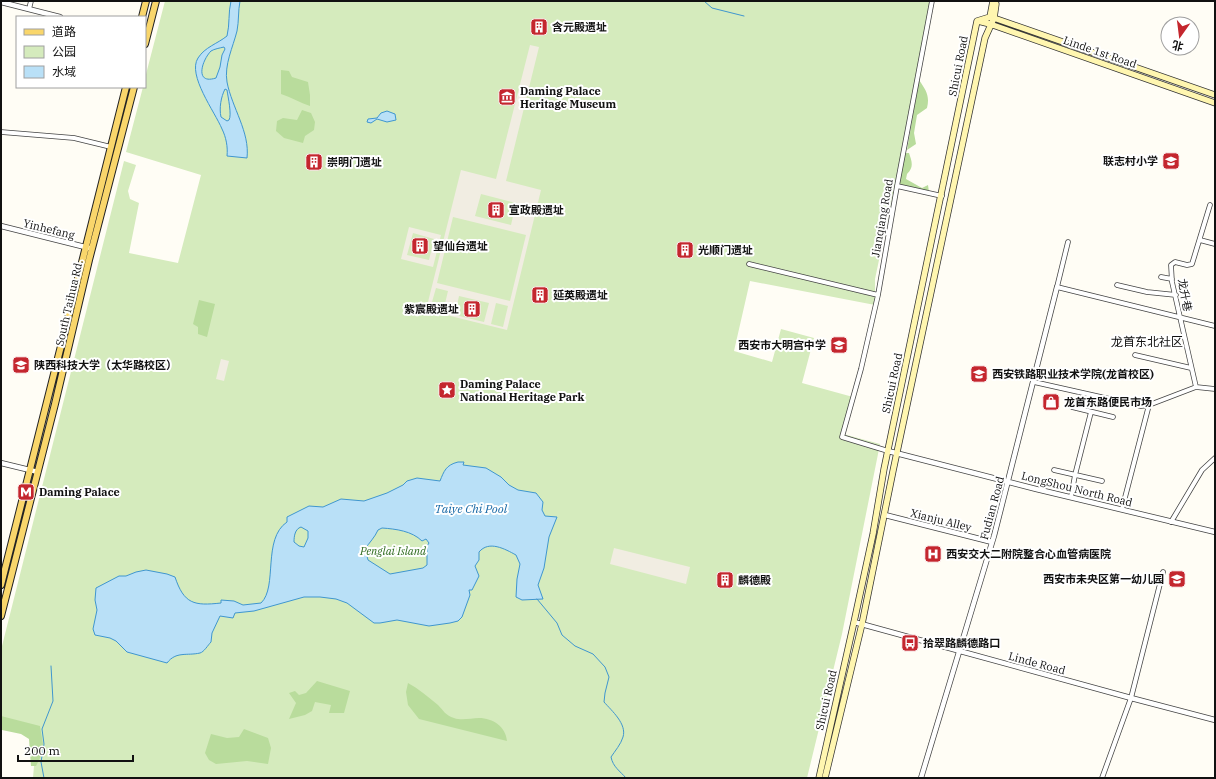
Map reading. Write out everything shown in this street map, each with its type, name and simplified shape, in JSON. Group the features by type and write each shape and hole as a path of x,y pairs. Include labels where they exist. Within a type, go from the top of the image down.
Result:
{"main road":[{"path":"142,16 146,1"},
{"path":"146,40 156,1"},
{"name":"Shicui Road","path":"992,17 993,1"},
{"name":"Shicui Road","path":"825,778 862,624 985,38 997,1"},
{"path":"977,21 992,17"},
{"name":"Linde 1st Road","path":"992,17 1215,95"},
{"name":"Shicui Road","path":"819,778 854,622 977,21"},
{"name":"Linde 1st Road","path":"977,21 990,24 1215,103"},
{"name":"South Taihua Rd.","path":"1,585 126,88"},
{"name":"South Taihua Rd.","path":"1,616 134,88"}],"street":[{"path":"29,9 31,1"},
{"name":"Jianqiang Road","path":"888,451 842,437 861,370 878,295 932,1"},
{"path":"1,2 56,16"},
{"path":"1,132 74,138 111,147"},
{"path":"897,186 942,196"},
{"name":"龙升巷","path":"1196,387 1172,279 1171,265 1175,262 1187,265 1192,264 1210,205"},
{"name":"Yinhefang","path":"1,226 93,249"},
{"path":"1200,240 1215,244"},
{"path":"1068,242 1057,287 1215,326"},
{"path":"749,264 878,295"},
{"path":"1161,277 1172,279"},
{"path":"1117,284 1147,292 1176,295"},
{"name":"Fudian Road","path":"921,778 1009,481 1057,287"},
{"path":"1135,355 1191,368"},
{"path":"1034,382 1141,406 1149,405 1196,387 1215,389"},
{"path":"1122,509 1149,405"},
{"path":"1072,407 1113,417"},
{"path":"1071,497 1091,412"},
{"name":"LongShou North Road","path":"888,451 1215,532"},
{"path":"1172,522 1202,470 1215,458"},
{"path":"1,463 38,472"},
{"path":"1054,470 1102,481"},
{"name":"Xianju Alley","path":"885,515 992,542"},
{"path":"1102,778 1131,698 1163,572"},
{"name":"Linde Road","path":"854,622 1215,720"}],"green space":[{"name":"Daming Palace National Heritage Park","path":"165,1 932,1 875,279 875,305 750,281 734,351 772,362 781,329 814,338 802,383 853,397 843,434 880,444 842,634 807,778 33,778 37,730 1,720 1,650 124,161 136,165 128,191 130,199 139,203 129,253 178,263 201,175 126,152 143,88 146,88 146,74"},
{"path":"281,70 289,71 292,77 308,82 310,106 281,94"},
{"path":"919,80 927,93 928,104 927,108 917,115 914,133 916,144 907,150"},
{"path":"302,110 311,113 315,122 314,130 305,136 303,143 284,138 276,131 277,121 283,118 297,120"},
{"path":"905,153 909,153 912,164 906,179 922,188 928,185 929,192 899,185"},
{"path":"199,300 215,304 207,337 198,334 198,327 193,324"},
{"path":"317,681 350,691 344,713 329,713 331,705 315,702 312,711 305,715 289,719 296,703 289,693 295,691 299,695 306,693"},
{"path":"408,683 427,696 451,717 457,719 484,718 498,724 504,732 507,741 419,719 408,705 406,692"},
{"path":"1,716 40,726 44,750 36,766 31,766 29,739 21,734 2,730 1,734"},
{"path":"244,729 268,738 271,748 268,764 247,761 216,764 209,760 205,753 211,734 227,738 239,737"}],"shaded area":[{"path":"530,45 539,47 506,181 541,190 507,330 426,310 461,170 496,179","holes":["481,194 516,203 511,225 475,216","453,217 526,235 510,301 437,283","436,288 448,291 443,312 430,309","459,296 489,303 484,322 455,315","496,303 508,306 503,327 491,324"]},
{"path":"409,227 441,235 433,267 401,259","holes":["413,233 434,239 429,260 407,255"]},
{"path":"221,359 229,361 224,381 216,379"},
{"path":"614,548 690,567 686,584 610,564"}],"water":[{"path":"231,1 240,1 237,31 229,56 226,76 229,92 246,139 247,158 227,156 226,139 219,122 203,94 196,74 196,65 201,54 227,36","holes":["224,47 225,49 216,78 205,78 202,75 202,70 208,55 212,50","225,89 227,90 230,110 230,118 227,121 221,117 220,114 222,95"]},
{"path":"387,111 395,114 396,120 387,122 377,119 371,123 367,122 368,119 377,118 381,113"},
{"name":"Taiye Chi Pool","path":"458,462 464,462 463,465 486,468 518,490 536,493 543,502 542,510 545,516 557,517 549,537 544,568 538,585 543,599 522,600 516,597 520,564 516,555 502,548 492,546 483,548 479,552 479,560 475,566 479,576 472,590 469,590 470,595 462,617 458,621 450,623 429,626 397,620 374,623 347,603 336,599 304,597 254,611 235,613 233,618 220,616 212,633 211,642 203,651 195,654 178,655 170,659 167,663 127,652 116,641 110,638 95,635 93,629 97,610 95,600 96,588 119,576 126,576 146,570 167,574 175,577 178,586 186,598 197,603 221,603 221,600 234,601 243,605 261,603 266,596 269,586 272,551 275,540 279,530 287,522 287,517 309,506 323,507 341,499 364,501 387,493 403,485 407,481 417,478 440,481 446,469","holes":["301,527 308,531 308,538 304,547 299,546 294,542 296,531","382,528 409,533 422,541 426,539 429,543 427,546 427,565 423,568 390,574 368,560 365,549 374,538 378,530"]}],"waterway":[{"path":"704,1 712,8 744,16"},
{"path":"537,599 557,623 562,635 575,646 593,654 605,667 609,677 604,702 618,718 624,732 621,742 611,757 615,766 626,778"},
{"path":"44,778 41,762 44,744 42,729 53,701 51,666"}],"place":[{"name":"含元殿遗址","path":"539,27"},
{"name":"Daming Palace Heritage Museum","path":"507,97"},
{"name":"联志村小学","path":"1171,161"},
{"name":"崇明门遗址","path":"314,162"},
{"name":"宣政殿遗址","path":"496,210"},
{"name":"望仙台遗址","path":"420,246"},
{"name":"光顺门遗址","path":"685,250"},
{"name":"延英殿遗址","path":"540,295"},
{"name":"紫宸殿遗址","path":"472,309"},
{"name":"西安市大明宫中学","path":"839,345"},
{"name":"陕西科技大学（太华路校区）","path":"21,365"},
{"name":"西安铁路职业技术学院(龙首校区)","path":"979,374"},
{"name":"Daming Palace National Heritage Park","path":"447,390"},
{"name":"龙首东路便民市场","path":"1051,402"},
{"name":"Daming Palace","path":"26,492"},
{"name":"西安交大二附院整合心血管病医院","path":"933,554"},
{"name":"西安市未央区第一幼儿园","path":"1177,579"},
{"name":"麟德殿","path":"725,580"},
{"name":"拾翠路麟德路口","path":"910,643"}],"district":[{"name":"龙首东北社区","path":"1147,342"}],"park label":[{"name":"Penglai Island","path":"393,551"}]}
